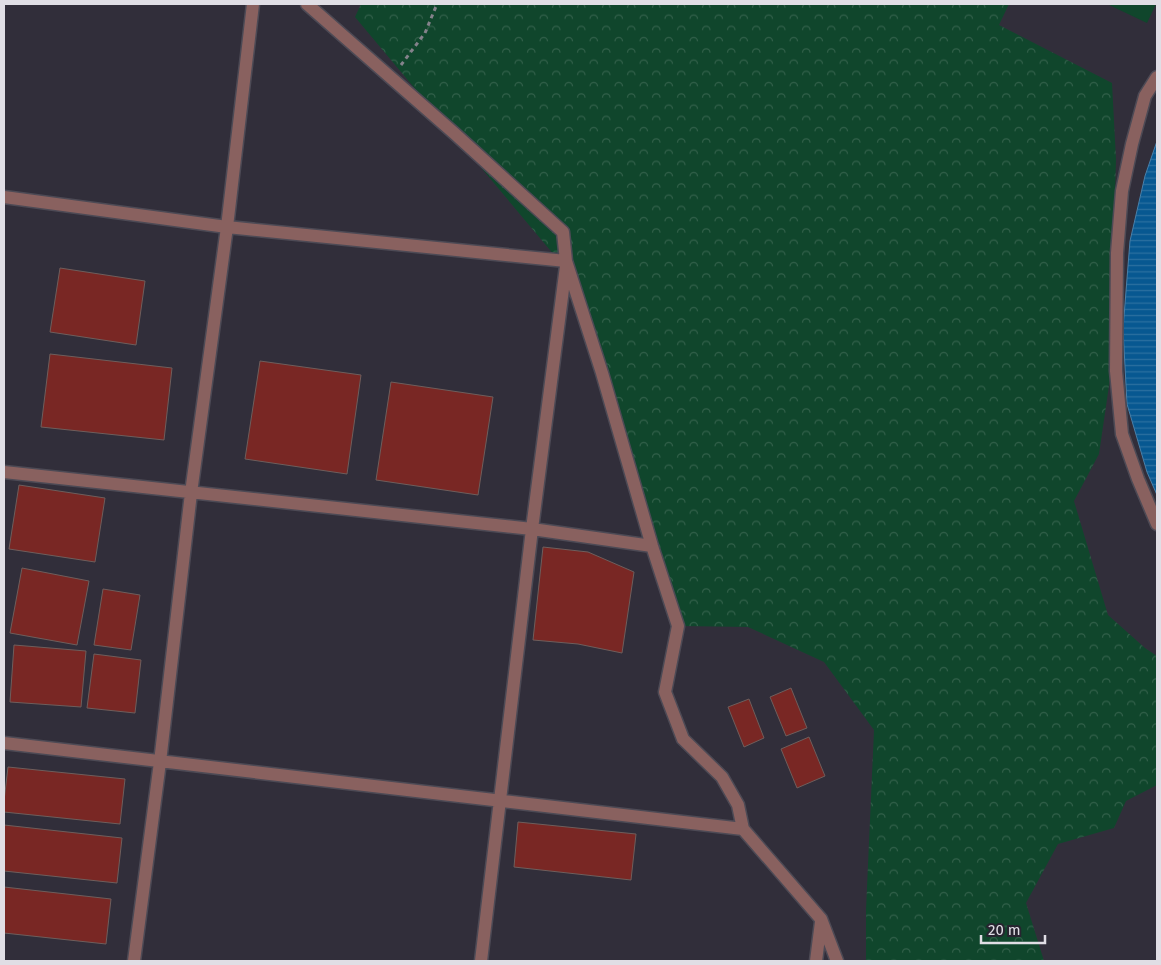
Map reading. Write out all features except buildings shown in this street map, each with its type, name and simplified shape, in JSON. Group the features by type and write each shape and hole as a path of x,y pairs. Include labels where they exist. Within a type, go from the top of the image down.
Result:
{"street":[{"path":"134,961 160,762 191,493 227,227 253,4"},
{"path":"307,4 563,232 566,262 602,373 652,546 678,626 665,692 683,739 722,777 738,805 743,829 821,919 837,961"},
{"path":"1157,77 1145,96 1122,191 1117,253 1116,371 1122,434 1157,524"},
{"path":"4,198 227,227 566,262"},
{"path":"481,961 532,529 566,262"},
{"path":"4,472 532,529 652,546"},
{"path":"4,743 743,829"},
{"path":"816,961 821,919"}],"path":[{"path":"391,78 425,32 437,4"}],"green space":[{"path":"361,4 1009,4 999,25 1112,83 1116,159 1110,379 1099,454 1074,501 1108,615 1145,648 1157,656 1157,785 1126,801 1114,828 1058,844 1026,903 1044,961 866,961 866,910 874,730 824,662 748,627 678,626 570,274 355,17"},
{"path":"1107,4 1156,4 1147,23"}],"water":[{"path":"1157,141 1157,495 1147,472 1127,404 1123,329 1130,241 1145,176"}]}
